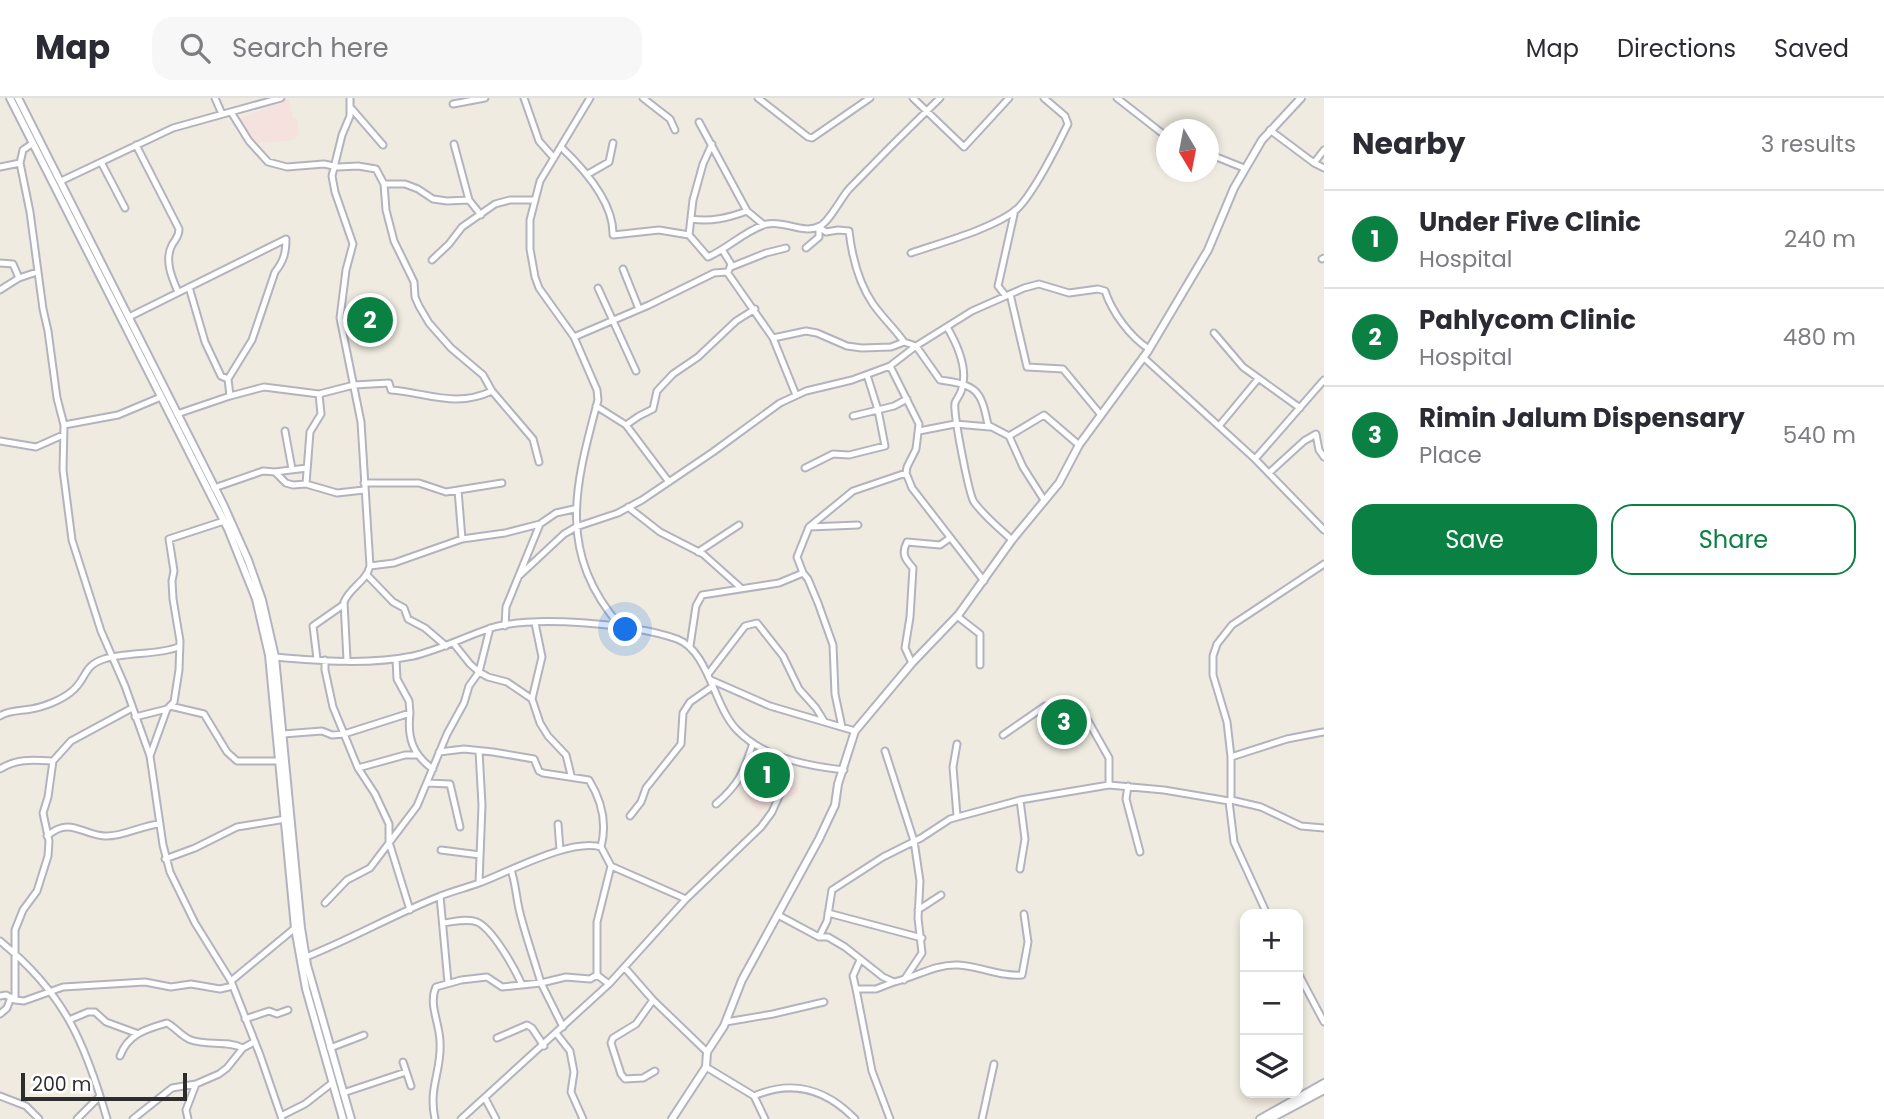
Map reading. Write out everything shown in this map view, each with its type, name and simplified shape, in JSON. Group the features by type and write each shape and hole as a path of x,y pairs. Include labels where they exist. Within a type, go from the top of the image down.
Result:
{"street":[{"path":"10,98 244,565 265,634 286,819 295,928 306,989 343,1119"},
{"path":"18,98 214,488 248,560 262,600 275,657 306,957 351,1119"},
{"path":"215,98 222,114"},
{"path":"61,181 186,123 281,98"},
{"path":"347,660 343,605 346,597 368,576 370,566 361,422 340,318 346,270 353,244 332,176 351,108 350,98"},
{"path":"453,104 485,98"},
{"path":"524,98 540,141 554,158"},
{"path":"590,98 540,181 533,200 530,229 535,277 539,288 574,337 597,390 596,406 576,488 576,527 579,553 589,579 607,611 621,626"},
{"path":"643,98 670,120 674,130"},
{"path":"758,98 807,137 812,138 870,98"},
{"path":"913,98 964,147 1009,98"},
{"path":"613,235 659,230 689,235 708,257 723,251 729,244 764,225 778,223 799,229 819,227 850,188 940,98"},
{"path":"911,253 994,222 1015,210 1027,197 1068,124 1065,116 1044,98"},
{"path":"1117,98 1156,128"},
{"path":"672,1119 706,1067 707,1052 726,1022 742,980 799,880 830,816 855,731 912,663 957,616 1012,540 1059,482 1079,445 1149,349 1208,250 1244,168 1270,130 1301,98"},
{"path":"351,108 383,145"},
{"path":"230,112 248,141 268,162 287,167 324,164 376,169 384,184 386,210 394,241 414,282 415,298 419,306 429,323 452,348 483,375 492,391 533,439 539,462"},
{"path":"699,122 747,211 764,225"},
{"path":"1270,130 1324,168"},
{"path":"33,143 23,150 20,163 64,425 63,470 72,540 101,631 150,756 165,859 195,923 232,984 282,1117 305,1104 332,1083"},
{"path":"588,174 608,162 613,143"},
{"path":"454,144 469,200 481,215"},
{"path":"689,235 703,164 712,144"},
{"path":"136,145 179,229 169,255 171,276 178,292"},
{"path":"561,147 588,174 606,206 616,244"},
{"path":"1314,163 1324,150"},
{"path":"1219,158 1244,168"},
{"path":"101,162 125,208"},
{"path":"0,167 20,163"},
{"path":"384,184 405,184 433,199 469,200"},
{"path":"432,260 449,244 461,227 495,204 510,200 533,200"},
{"path":"1015,210 998,286 1007,295 1027,366 1063,369 1101,415"},
{"path":"691,219 717,220 747,211"},
{"path":"806,248 819,237 819,227"},
{"path":"819,227 826,232 849,231 859,279 874,306 904,342"},
{"path":"129,317 286,239 282,264 275,272 253,340 228,379 230,396"},
{"path":"574,337 714,273 729,270 786,247"},
{"path":"723,251 729,259 729,270 773,338 796,395"},
{"path":"0,264 13,264 19,278"},
{"path":"623,269 639,309"},
{"path":"0,290 19,278 37,272"},
{"path":"520,575 555,541 576,527 628,507 669,482 780,403 796,395 890,366 916,346 972,311 1007,295 1040,285 1069,293 1098,289 1105,291 1126,330 1136,341 1149,349"},
{"path":"189,287 205,342 221,376 228,379"},
{"path":"598,288 636,370"},
{"path":"626,425 653,409 657,391 673,374 698,357 736,321 755,309"},
{"path":"947,327 960,355 963,383 955,403 955,424 969,494 987,518 1012,540"},
{"path":"773,338 806,331 846,346 862,348 891,346 904,342 916,346 940,380 963,383 978,393 988,425 1009,436 1023,467 1044,500"},
{"path":"1214,333 1243,367 1300,408"},
{"path":"1143,357 1255,459 1324,530"},
{"path":"890,366 919,424 916,449 906,473 912,488 984,580"},
{"path":"805,468 833,454 849,455 885,446 867,375"},
{"path":"1220,426 1258,379"},
{"path":"1255,459 1324,380"},
{"path":"177,414 264,387 319,394 354,385 389,383 391,390 447,399 476,399 492,391"},
{"path":"306,484 310,432 321,414 319,394"},
{"path":"64,425 118,415 161,397"},
{"path":"853,416 907,399"},
{"path":"596,406 626,425 669,482"},
{"path":"1009,436 1044,415 1079,445"},
{"path":"919,430 955,424 996,428"},
{"path":"285,431 292,470"},
{"path":"1269,473 1304,441 1316,434 1319,450 1324,457"},
{"path":"0,441 36,447 63,435"},
{"path":"214,488 255,472 307,468"},
{"path":"275,472 286,483 306,484 337,493 364,486 419,483 446,492 502,483"},
{"path":"842,727 835,694 833,645 797,557 809,527 853,491 906,473"},
{"path":"458,490 462,539"},
{"path":"628,507 660,532 703,554 741,588"},
{"path":"370,566 394,563 462,539 505,533 540,524 556,513 575,509"},
{"path":"150,756 176,694 179,670 177,620 172,591 174,571 169,539 224,521"},
{"path":"505,626 506,607 540,524"},
{"path":"698,552 738,525"},
{"path":"809,527 858,525"},
{"path":"912,663 905,648 913,568 904,559 904,549 907,542 940,545 950,538"},
{"path":"1265,909 1234,842 1230,800 1231,757 1227,723 1213,675 1213,656 1217,644 1231,625 1324,564"},
{"path":"690,646 696,606 702,595 779,583 803,573"},
{"path":"368,576 393,602 404,608 408,619 425,628 446,646"},
{"path":"317,659 313,626 343,605"},
{"path":"957,616 980,634 979,665"},
{"path":"709,673 745,626 757,622 783,656 799,689 824,721"},
{"path":"275,657 325,660 396,659 454,644 490,628 534,623 621,626 677,639 690,646 709,673 722,709 736,730 753,743 806,766 844,770"},
{"path":"534,623 542,657 532,699 540,723 566,755 571,775"},
{"path":"325,903 347,880 370,868 411,816 469,686 479,672 490,628"},
{"path":"454,644 479,672 507,682 532,699"},
{"path":"0,716 43,706 66,695 82,681 87,667 91,664 113,656 178,647"},
{"path":"396,659 397,679 409,701 410,728 416,755 433,769"},
{"path":"325,660 333,707 358,768 375,794 389,824 389,842 410,910"},
{"path":"712,683 771,706 855,731"},
{"path":"630,816 641,802 646,788 681,744 683,713 690,702 712,683"},
{"path":"1003,734 1045,706 1087,719 1110,758 1109,785"},
{"path":"0,1014 13,999 13,952 18,919 37,891 48,856 43,813 53,761 71,741 132,708"},
{"path":"135,717 169,708 204,714 228,752 237,761 280,761"},
{"path":"284,734 344,734 410,713"},
{"path":"1231,757 1287,738 1323,732"},
{"path":"716,804 735,787 744,771 753,743"},
{"path":"957,744 953,767 957,816"},
{"path":"439,752 479,751 534,759 539,771 543,773 571,775 589,780 596,791 604,822 601,847 605,859 611,866 686,899"},
{"path":"479,751 482,805 479,883"},
{"path":"885,751 914,841 920,881 918,910 922,953 904,980"},
{"path":"358,768 405,755 416,755"},
{"path":"0,769 25,759 53,761"},
{"path":"461,1119 609,984 686,899 761,827 772,813 781,792 788,759"},
{"path":"427,783 450,784 460,827"},
{"path":"819,937 827,921 832,890 871,864 957,816 1020,800 1109,785 1128,786 1230,800 1261,807 1301,826 1324,828"},
{"path":"1128,786 1126,799 1140,852"},
{"path":"1020,800 1025,839 1020,869"},
{"path":"165,859 195,848 237,827 286,819"},
{"path":"47,836 54,829 64,827 78,827 103,836 160,824"},
{"path":"558,824 560,850"},
{"path":"306,957 440,896 560,850 591,844 601,847"},
{"path":"441,850 480,855"},
{"path":"597,975 597,922 611,866"},
{"path":"511,870 517,887 524,930 541,983 563,1027"},
{"path":"918,910 941,895"},
{"path":"440,896 448,983"},
{"path":"828,913 922,938"},
{"path":"856,989 876,989 934,968 955,965 1007,976 1023,975 1028,942 1024,914"},
{"path":"778,915 819,937 828,937 894,982"},
{"path":"443,923 465,920 482,926 505,952 522,985"},
{"path":"0,996 24,1001 51,990 77,985 145,982 171,987 191,984 220,989 232,984 295,928"},
{"path":"0,941 51,990 69,1020 89,1064 107,1119"},
{"path":"860,960 853,976 854,986 872,1071 890,1119"},
{"path":"625,968 653,1000 707,1052"},
{"path":"435,1119 432,1094 441,1040 432,995 436,987 487,977 502,987 541,983 566,976 590,979 597,975"},
{"path":"597,975 609,984"},
{"path":"1303,982 1324,1022"},
{"path":"653,1000 636,1024 613,1038 611,1043 625,1079 643,1078 655,1071"},
{"path":"726,1022 824,1002"},
{"path":"245,1019 269,1011 276,1014 288,1010"},
{"path":"69,1020 95,1012 106,1022 136,1033"},
{"path":"120,1056 124,1045 136,1033 167,1023 191,1040 215,1044 229,1042 243,1048"},
{"path":"497,1038 527,1025 544,1046"},
{"path":"556,1033 570,1051 574,1072 571,1092 583,1119"},
{"path":"330,1048 364,1035"},
{"path":"133,1119 172,1088 196,1084 227,1068 243,1048 254,1042"},
{"path":"403,1062 411,1086"},
{"path":"982,1119 994,1064"},
{"path":"706,1067 754,1096 765,1119"},
{"path":"344,1093 406,1072"},
{"path":"1260,1119 1324,1083"},
{"path":"188,1119 186,1110 196,1084"},
{"path":"754,1096 775,1090 810,1090 840,1103 855,1119"},
{"path":"1270,1119 1324,1090"},
{"path":"0,1096 26,1106 39,1119"},
{"path":"77,1119 100,1096"},
{"path":"485,1098 496,1119"}],"shaded area":[{"path":"289,99 293,119 297,119 299,134 294,140 250,144 239,119"},
{"path":"750,748 790,768 799,792 758,812 738,782"}],"place":[{"name":"Pahlycom Clinic","path":"370,320"},
{"name":"Rimin Jalum Dispensary","path":"1064,722"},
{"name":"Under Five Clinic","path":"767,775"}]}
